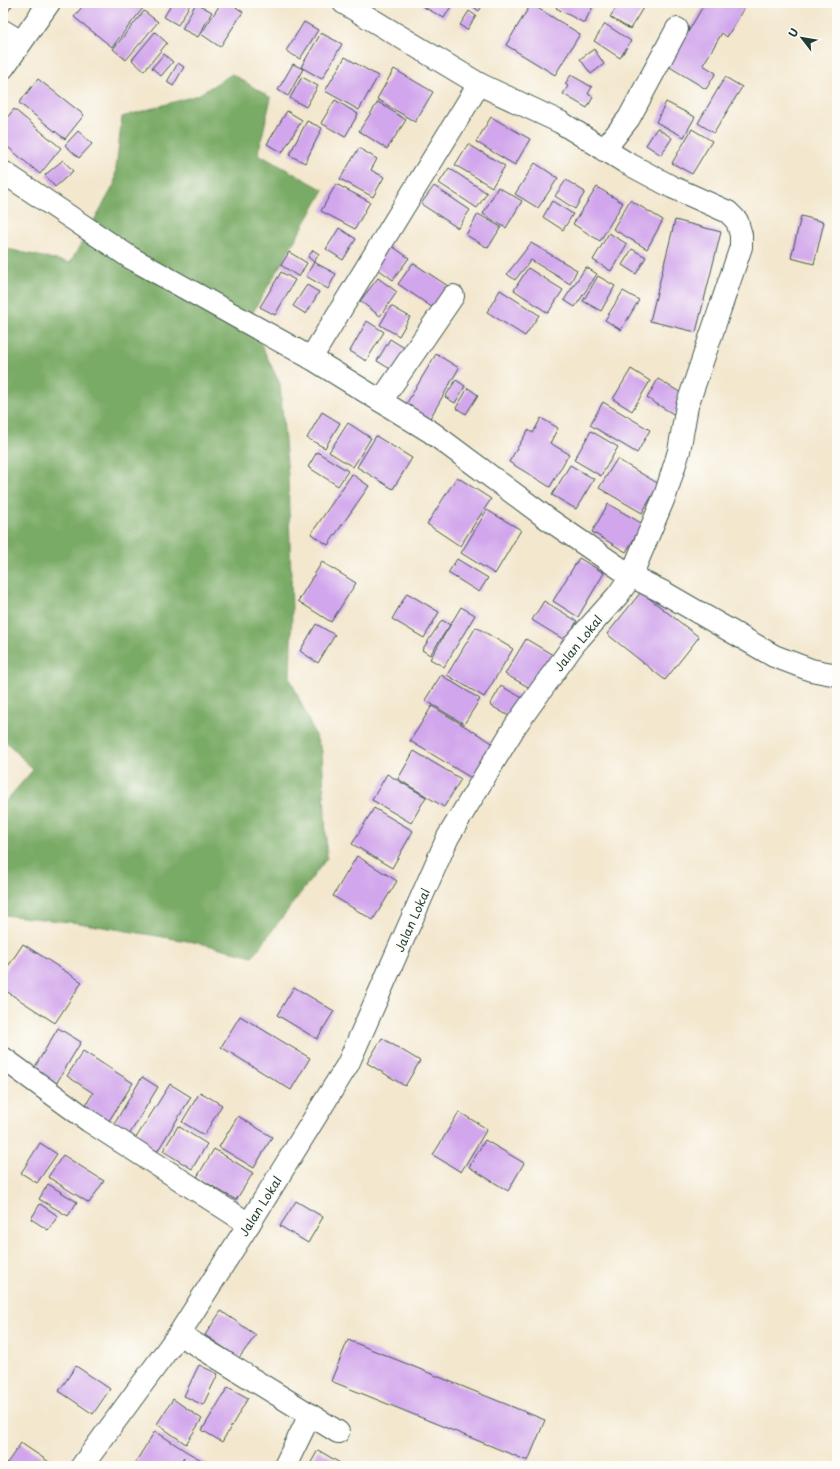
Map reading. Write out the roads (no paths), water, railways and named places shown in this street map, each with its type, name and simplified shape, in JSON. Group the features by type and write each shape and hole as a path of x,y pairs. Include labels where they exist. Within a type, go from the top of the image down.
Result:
{"street":[{"path":"3,68 49,3"},
{"name":"Jalan Lokal","path":"82,1466 179,1334 348,1064 448,837 516,725 575,643 618,595 631,576 666,493 679,451 687,406 741,247 741,235 737,221 728,212 672,187 604,150 560,122 479,84 344,3"},
{"path":"604,150 629,118 677,29"},
{"path":"3,31 21,42"},
{"path":"312,358 479,84"},
{"path":"3,172 130,258 312,358 431,432 548,519 631,576 663,592 774,656 812,670 837,675"},
{"path":"381,401 452,296"},
{"path":"3,1058 89,1121 249,1224"},
{"path":"179,1334 338,1432"},
{"path":"285,1466 310,1415"}]}
